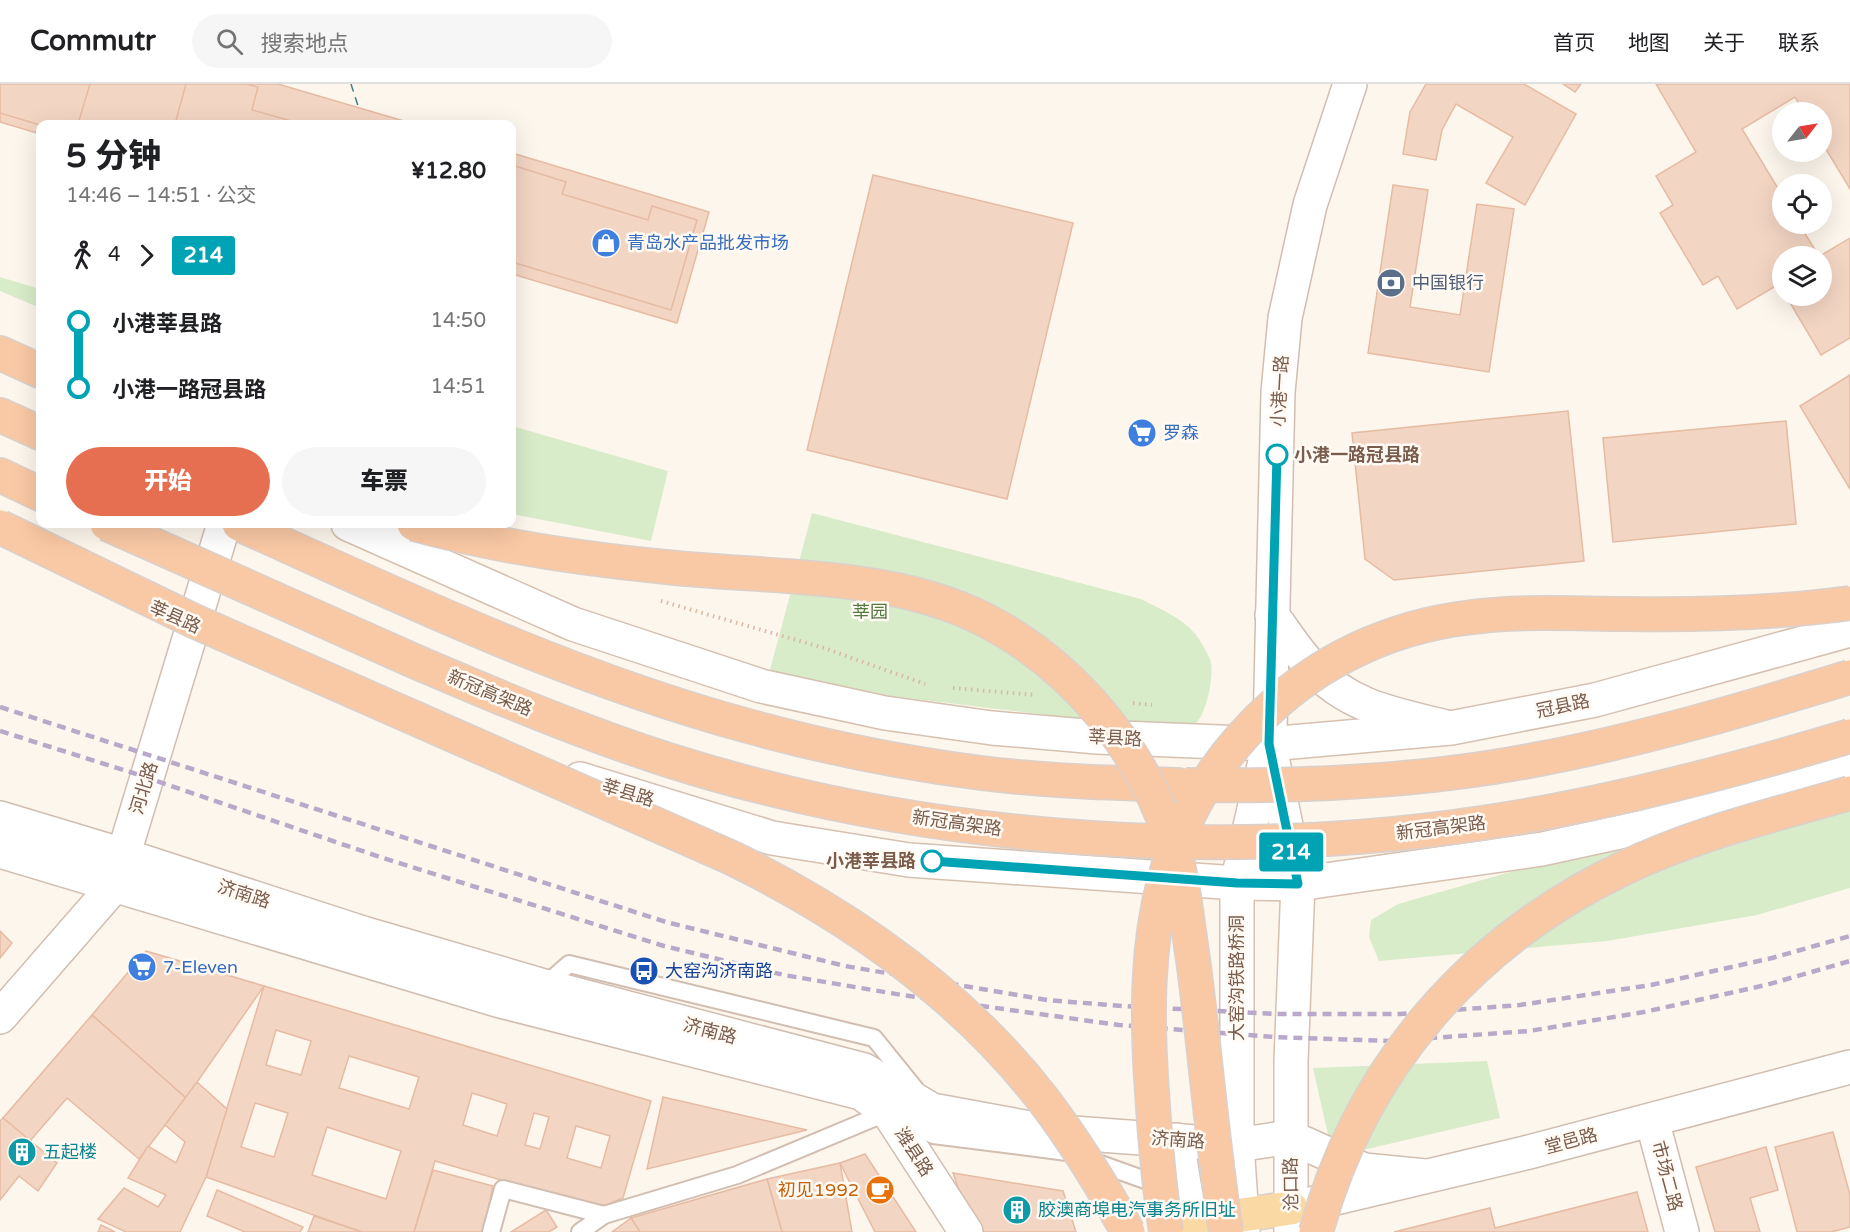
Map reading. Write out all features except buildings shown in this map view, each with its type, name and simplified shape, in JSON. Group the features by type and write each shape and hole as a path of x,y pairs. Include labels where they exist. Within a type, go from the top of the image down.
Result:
{"highway":[{"path":"0,355 36,369"},
{"path":"0,415 36,431"},
{"path":"0,476 36,492"},
{"path":"0,527 194,621 732,858 842,919 938,990 1019,1071 1069,1136 1128,1232"},
{"name":"新冠高架路","path":"115,528 483,691 605,738 778,791 902,816 975,826 1151,841 1260,841 1385,835 1455,827 1567,809 1682,783 1850,736"},
{"path":"248,528 504,641 634,690 747,726 801,740 922,764 982,773 1108,783 1250,786 1394,779 1500,765 1594,748 1733,712 1850,677"},
{"path":"431,528 469,537 604,560 863,584 916,595 962,610 986,621 1029,647 1066,678 1097,708 1125,745 1154,797 1174,849 1194,966 1214,1145 1237,1226"},
{"path":"1176,1230 1157,1162 1147,1029 1148,978 1157,907 1178,836 1196,800 1227,752 1266,712 1300,684 1362,647 1406,629 1435,622 1495,615 1741,613 1850,603"},
{"path":"1316,1232 1337,1165 1366,1106 1390,1067 1430,1013 1505,941 1556,904 1623,868 1713,834 1850,793"}],"main road":[{"path":"1176,1230 1291,1220"}],"street":[{"name":"小港一路","path":"1269,744 1278,392 1285,318 1311,205 1350,84"},
{"path":"0,355 36,375"},
{"name":"河北路","path":"0,1017 118,870 224,528"},
{"name":"莘县路","path":"357,528 573,624 761,686 885,713 992,728 1097,737 1269,744"},
{"name":"莘县路","path":"0,536 195,626 545,768 772,838 909,860 1237,883 1298,884"},
{"path":"1272,615 1312,667 1349,698 1372,708 1451,728"},
{"name":"冠县路","path":"1269,744 1451,728 1595,700 1850,630"},
{"path":"1269,744 1298,884 1290,1137 1364,1170 1425,1176"},
{"name":"大窑沟铁路桥洞","path":"1237,1145 1237,883 1269,744"},
{"path":"1298,884 1542,849 1648,826 1770,794 1850,769"},
{"name":"济南路","path":"0,818 118,870 497,1000 861,1093 888,1112"},
{"name":"济南路","path":"0,851 118,870 363,933 544,986 864,1070 932,1110 1047,1131 1237,1145 1290,1137"},
{"name":"堂邑路","path":"1291,1220 1425,1176 1526,1153 1850,1067"},
{"name":"潍县路","path":"864,1070 888,1112 966,1232"},
{"name":"市场二路","path":"1652,1120 1682,1232"},
{"name":"沧口路","path":"1290,1137 1291,1220"},
{"path":"1176,1230 1185,1195 1177,1140"},
{"path":"1237,1145 1237,1226"}],"lane":[{"path":"544,986 569,964 874,1038 932,1110"},
{"name":"济南路","path":"888,1112 933,1135 1067,1152 1185,1195 1237,1226"},
{"path":"580,1232 604,1215 737,1175 888,1112"},
{"path":"491,1232 503,1189 604,1215"}],"path":[{"path":"655,599 824,648 927,684"},
{"path":"948,687 1041,695"},
{"path":"1121,702 1156,705"}],"green space":[{"path":"0,277 36,288 36,306 0,291"},
{"path":"516,427 668,471 651,541 516,515"},
{"name":"莘园","path":"812,513 1141,599 1163,610 1191,629 1210,659 1211,683 1203,713 1194,725 1179,730 767,681"},
{"path":"1850,775 1850,888 1757,915 1607,941 1379,961 1369,937 1371,920 1398,904"},
{"path":"1487,1061 1500,1118 1333,1157 1313,1068"}],"ferry route":[{"path":"351,84 359,109"}],"railway":[{"path":"0,707 666,922 845,966 1047,1000 1276,1014 1400,1014 1520,1005 1651,985 1772,958 1850,936"},
{"path":"0,731 130,772 380,857 664,946 784,975 902,995 1119,1025 1274,1037 1390,1041 1529,1031 1644,1012 1766,985 1850,961"}],"bus line":[{"name":"214","path":"932,861 1237,883 1298,884 1269,744 1277,455"}],"place":[{"name":"青岛水产品批发市场","path":"606,243"},
{"name":"中国银行","path":"1391,283"},
{"name":"罗森","path":"1142,433"},
{"name":"小港一路冠县路","path":"1277,455"},
{"name":"小港莘县路","path":"932,861"},
{"name":"7-Eleven","path":"142,967"},
{"name":"大窑沟济南路","path":"644,971"},
{"name":"五起楼","path":"22,1152"},
{"name":"初见1992","path":"880,1190"},
{"name":"胶澳商埠电汽事务所旧址","path":"1017,1210"}]}
